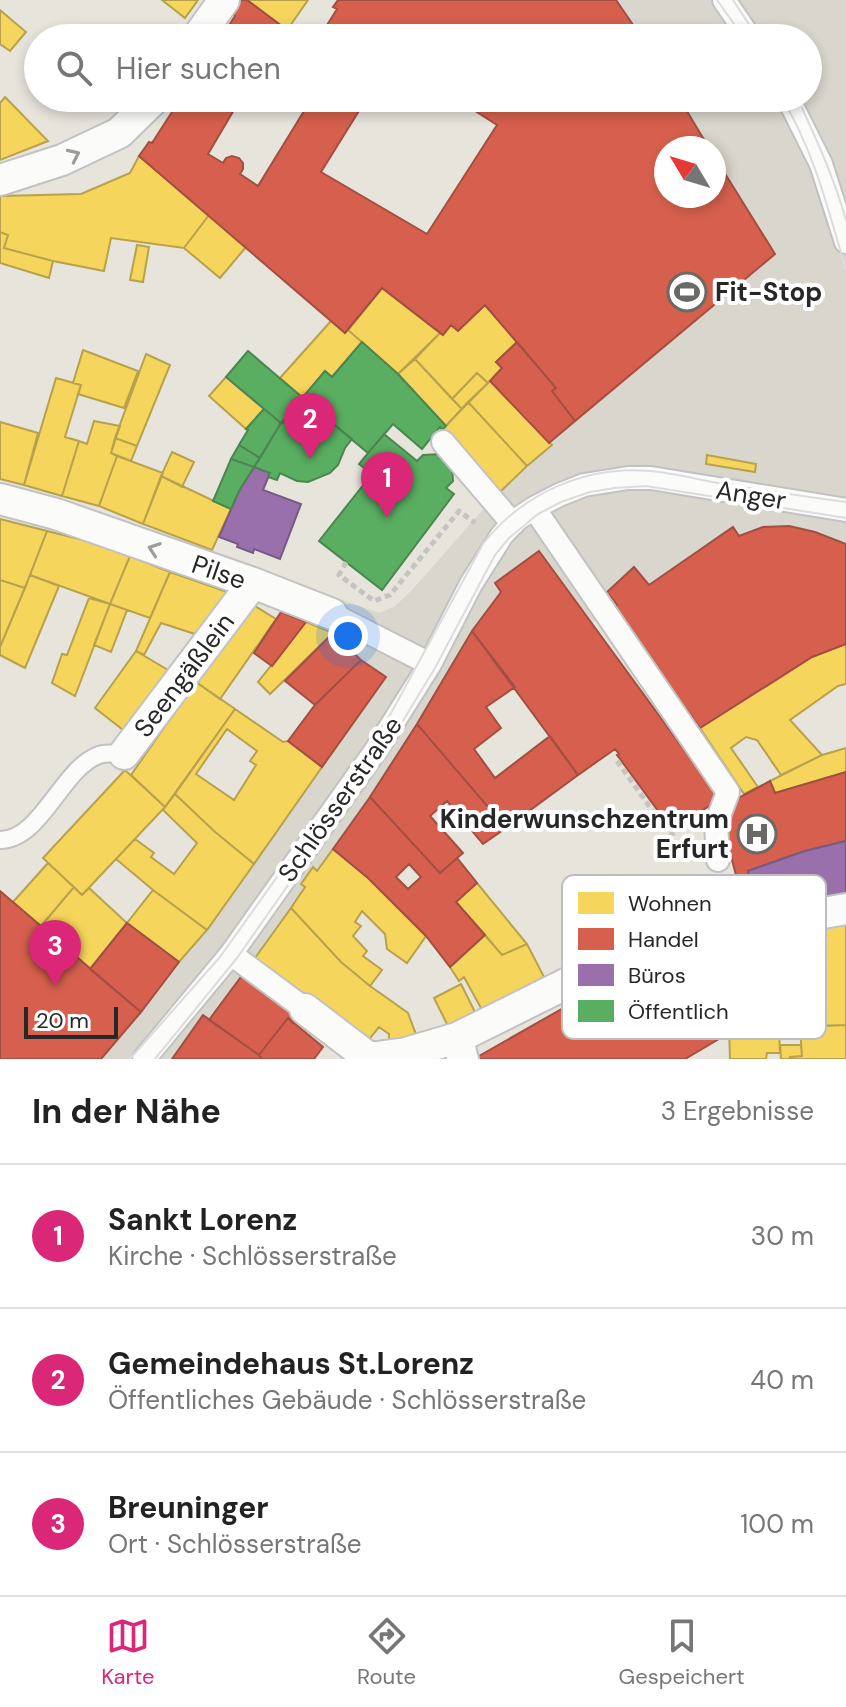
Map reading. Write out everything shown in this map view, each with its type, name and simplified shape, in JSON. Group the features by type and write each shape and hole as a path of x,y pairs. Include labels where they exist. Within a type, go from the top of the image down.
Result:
{"street":[{"path":"207,24 224,0"},
{"path":"724,0 740,24"},
{"path":"0,180 62,160 119,133 141,112"},
{"path":"795,112 821,164 841,243"},
{"path":"443,442 506,532"},
{"name":"Anger","path":"534,508 584,485 628,478 656,479 846,510"},
{"name":"Pilse","path":"0,499 56,514 253,583 332,614 430,664"},
{"path":"534,508 728,792 716,824 718,860"},
{"name":"Schlösserstraße","path":"144,1059 231,954 376,750 430,664 471,584 506,532 534,508"},
{"name":"Seengäßlein","path":"124,754 253,583"},
{"path":"826,913 846,909"},
{"path":"231,954 369,1058 460,1049 562,991"}],"lane":[{"name":"Seengäßlein","path":"0,840 9,840 25,832 84,763 101,754 124,754"}],"path":[{"path":"346,562 339,575 374,601 390,595 459,511 506,532"},
{"path":"617,761 670,835 726,801"}],"shaded area":[{"path":"616,0 846,0 846,544 789,526 763,527 739,536 733,527 649,585 633,567 607,592 617,605 592,623 539,551 495,583 501,592 472,631 397,757 180,1059 80,1059 207,930 253,865 378,672 333,633 326,631 339,599 379,613 394,607 487,505 551,446 549,443 775,254 726,175 726,136 702,136 687,112 822,112 822,24 632,24"}],"building: Wohnen":[{"path":"162,0 198,0 185,18"},
{"path":"247,0 308,0 291,24 279,24"},
{"path":"0,10 24,30 24,34 10,51 0,44"},
{"path":"5,97 48,141 0,160 0,103"},
{"path":"139,156 209,215 184,248 111,238 104,271 4,248 8,235 0,232 0,196 81,194 130,173"},
{"path":"209,215 246,247 220,278 184,248"},
{"path":"0,232 8,235 4,248 53,261 49,278 0,263"},
{"path":"137,245 149,247 143,282 130,280"},
{"path":"382,288 440,333 398,374 348,330"},
{"path":"485,305 517,342 496,362 502,368 488,383 477,373 452,399 415,359 440,333 443,335 451,325 458,331"},
{"path":"331,321 362,342 332,377 325,371 303,398 280,378"},
{"path":"83,350 138,371 124,408 78,394 81,385 73,383"},
{"path":"146,354 170,365 137,446 115,438"},
{"path":"415,359 462,409 446,426 398,374"},
{"path":"477,373 488,383 462,409 452,399"},
{"path":"226,377 264,409 246,429 209,396"},
{"path":"56,378 81,385 65,437 79,441 62,496 24,485"},
{"path":"490,381 552,445 527,466 468,402"},
{"path":"468,402 527,466 500,492 442,430"},
{"path":"94,421 120,426 111,453 117,456 99,506 62,496 79,441 87,444"},
{"path":"0,422 38,433 24,485 0,479"},
{"path":"115,438 137,446 131,461 111,453"},
{"path":"172,452 194,462 182,487 161,476"},
{"path":"707,455 756,464 755,472 706,464"},
{"path":"117,456 163,473 143,524 99,506"},
{"path":"161,476 231,509 212,550 143,524"},
{"path":"0,519 47,531 25,588 0,580"},
{"path":"47,531 130,556 110,604 30,575"},
{"path":"130,556 170,572 150,618 110,604"},
{"path":"170,572 230,593 204,637 161,623 144,655 136,651"},
{"path":"30,575 59,586 25,668 0,655 0,647"},
{"path":"0,580 25,588 0,647"},
{"path":"89,598 110,604 75,696 52,683 62,654 67,655"},
{"path":"250,603 276,619 220,699 196,682"},
{"path":"110,604 127,610 111,652 94,645"},
{"path":"306,622 333,633 270,694 258,682"},
{"path":"846,644 846,684 838,686 790,720 822,755 781,775 757,740 746,737 731,748 758,787 744,794 700,728 812,657"},
{"path":"136,651 173,673 123,730 95,708"},
{"path":"196,682 235,709 165,807 131,775"},
{"path":"235,709 283,742 288,741 322,767 254,864 175,794","holes":["227,729 257,751 250,761 256,765 234,800 196,774"]},
{"path":"846,748 846,772 775,793 770,781 822,755"},
{"path":"125,770 165,807 82,895 43,858"},
{"path":"175,794 254,864 207,930 116,859 135,839 154,853 151,857 174,874 197,843 163,810"},
{"path":"333,849 368,878 426,936 407,963 387,949 385,934 362,911 355,922 361,926 353,936 367,951 363,956 382,970 370,986 341,962 291,908 305,887 301,884 313,867 317,871"},
{"path":"48,863 74,887 41,926 13,902"},
{"path":"477,883 527,944 502,955 456,902"},
{"path":"74,887 82,895 89,888 127,923 90,969 41,926"},
{"path":"153,890 207,930 179,962 127,923"},
{"path":"291,908 341,962 408,1013 418,1040 389,1043 389,1034 379,1027 366,1043 255,958"},
{"path":"846,921 846,1025 826,1026 826,925"},
{"path":"485,935 502,955 527,944 544,977 482,1010 464,977 459,981 450,967"},
{"path":"461,984 476,1014 449,1028 434,998"},
{"path":"846,1025 846,1059 790,1059 802,1056 801,1039 826,1039 826,1026"},
{"path":"729,1039 779,1039 780,1053 767,1053 766,1059 730,1059"},
{"path":"780,1045 801,1045 802,1056 781,1059"}],"building: Handel":[{"path":"241,0 247,0 279,24 230,24 235,16 231,14"},
{"path":"338,0 616,0 632,24 328,24 337,9 333,7"},
{"path":"172,112 233,112 208,154 223,163 232,156 239,158 243,163 240,174 258,186 303,112 358,112 321,172 427,234 497,125 477,112 687,112 702,136 654,136 654,208 726,208 726,175 775,254 575,421 552,391 556,388 485,305 458,331 451,325 443,335 382,288 345,333 139,156 149,142 152,143"},
{"path":"517,342 556,388 552,391 575,421 549,443 490,381 502,368 496,362"},
{"path":"789,526 846,544 846,644 812,657 700,728 613,607 617,605 607,592 634,567 649,585 733,527 739,536 763,527"},
{"path":"539,551 720,799 672,830 615,749 578,775 472,631 501,592 495,583"},
{"path":"281,612 306,622 272,666 254,653"},
{"path":"472,631 515,687 486,707 501,728 474,749 495,778 550,736 578,775 506,828 417,724"},
{"path":"333,633 361,660 315,705 285,681"},
{"path":"361,660 386,677 322,767 288,741 315,705"},
{"path":"417,724 506,828 483,844 447,801 430,816 463,853 440,873 370,797"},
{"path":"846,772 846,841 805,851 748,871 749,875 736,875 725,833 725,821 733,801 770,781 775,793"},
{"path":"370,797 440,873 457,858 477,883 456,902 485,935 450,967 426,936 368,878 333,849","holes":["409,864 421,877 408,889 396,877"]},
{"path":"0,891 141,1012 101,1059 0,1059"},
{"path":"127,923 179,962 141,1012 90,969"},
{"path":"255,958 312,1000 293,1023 288,1018 259,1055 209,1020"},
{"path":"562,1009 562,1039 719,1039 685,1059 479,1059 479,1056"},
{"path":"203,1015 259,1055 262,1059 172,1059"},
{"path":"288,1018 323,1047 314,1059 262,1059 259,1055"}],"building: Büros":[{"path":"254,467 270,473 263,490 301,504 280,559 254,549 253,553 219,537 239,491"},
{"path":"846,841 846,897 826,901 826,875 749,875 748,871 805,851"}],"building: Öffentlich":[{"path":"362,342 398,374 446,426 442,430 440,427 422,449 393,424 368,453 326,418 281,423 325,371 332,377"},
{"path":"248,351 303,398 281,423 226,377"},
{"path":"264,409 281,423 260,458 239,445 246,429"},
{"path":"326,418 352,439 330,473 308,482 297,481 280,473 277,480 268,477 270,473 254,467 281,423"},
{"path":"384,434 417,461 423,455 441,454 452,465 453,481 446,488 454,494 382,590 319,541 372,474 359,464"},
{"path":"239,445 260,458 254,467 231,459"},
{"path":"231,459 254,467 231,509 213,501"}],"tram line":[{"path":"717,0 734,24"},
{"path":"733,0 749,24"},
{"path":"790,112 812,160 846,270"},
{"path":"804,112 832,177 846,220"},
{"path":"130,1059 220,957 329,804 390,715 483,544 517,510 558,486 580,478 627,470 659,472 846,502"},
{"path":"155,1059 237,958 401,724 435,668 495,555 509,538 538,514 590,492 646,486 846,518"}],"place":[{"name":"Fit-Stop","path":"687,292"},
{"name":"Gemeindehaus St.Lorenz","path":"310,459"},
{"name":"Sankt Lorenz","path":"387,518"},
{"name":"Kinderwunschzentrum Erfurt","path":"757,834"},
{"name":"Breuninger","path":"55,986"}]}
